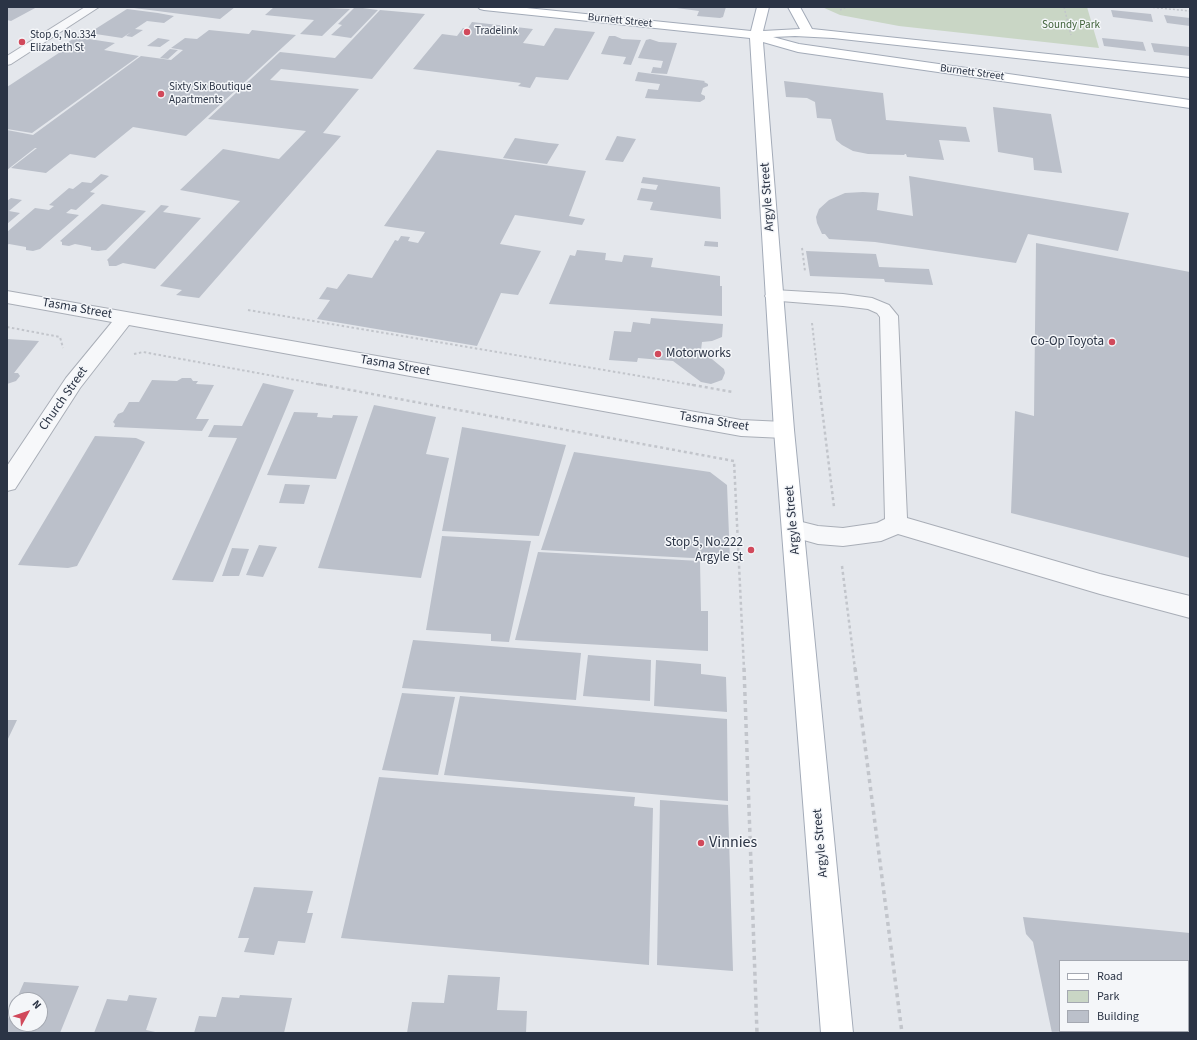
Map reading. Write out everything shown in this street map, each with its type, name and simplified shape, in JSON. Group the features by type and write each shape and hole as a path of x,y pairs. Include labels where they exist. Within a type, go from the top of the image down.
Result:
{"main road":[{"name":"Burnett Street","path":"484,7 756,35 784,32 808,32 1190,74"},
{"name":"Argyle Street","path":"763,7 756,35 774,296 784,430 794,529 837,1033"},
{"path":"794,7 808,32"},
{"name":"Burnett Street","path":"756,35 777,43 798,48 1190,104"}],"street":[{"path":"7,61 93,7"},
{"path":"774,296 843,300 872,304 883,309 889,316 896,524"},
{"name":"Tasma Street","path":"7,297 741,428 784,430"},
{"name":"Church Street","path":"7,483 72,383 125,317"},
{"path":"794,529 818,535 843,537 881,532 896,524 1100,584 1190,607"}],"path":[{"path":"1064,7 1073,41"},
{"path":"1149,7 1190,11"},
{"path":"245,309 733,392"},
{"path":"7,327 60,337 63,348"},
{"path":"131,355 143,352 734,461 745,699 757,1033"}],"green space":[{"name":"Soundy Park","path":"822,7 1087,7 1099,48 899,26 840,15"}],"building":[{"path":"7,7 37,7 11,21 7,20"},
{"path":"126,7 235,7 220,19"},
{"path":"274,7 329,7 328,8 350,9 322,36 300,34 314,20 265,15"},
{"path":"355,7 378,10 351,38 331,35 342,25 338,24"},
{"path":"669,7 726,7 723,17 720,18 697,16 699,11"},
{"path":"127,9 174,16 164,23 147,21 135,29 143,30 132,37 126,36 131,32 122,38 89,33"},
{"path":"380,10 425,14 372,79 281,69 270,80 359,89 323,133 341,136 199,298 176,295 182,290 160,286 240,201 180,190 223,149 279,159 306,131 208,119 280,52 335,58"},
{"path":"1111,10 1151,14 1153,22 1113,17"},
{"path":"1164,15 1190,18 1190,26 1167,23"},
{"path":"472,22 533,29 523,43 544,46 555,28 595,32 568,80 536,77 530,88 518,86 521,83 413,69 442,34 457,36 463,28 468,28"},
{"name":"Sixty Six Boutique Apartments","path":"209,30 249,34 252,30 296,35 186,136 133,127 95,158 70,154 46,173 11,168 37,148 35,148 7,170 7,130 33,135 141,56 171,60 183,50 171,48 185,38 197,39"},
{"path":"609,36 615,36 622,39 641,40 631,65 623,64 626,57 601,54"},
{"path":"76,37 115,43 104,50 139,56 32,133 7,129 7,87 71,45 65,44"},
{"path":"158,38 170,40 160,47 147,46"},
{"path":"1102,38 1143,42 1146,51 1104,46"},
{"path":"650,39 659,42 677,43 667,74 651,73 653,67 661,68 663,61 638,58 646,40"},
{"path":"1151,43 1190,47 1190,56 1154,52"},
{"path":"170,49 178,50 168,59 160,58"},
{"path":"638,72 705,81 704,82 708,84 708,86 703,88 701,94 705,96 705,99 700,102 645,98 648,89 658,90 660,84 635,81"},
{"path":"784,81 883,93 886,120 966,127 970,142 939,140 944,160 907,157 906,154 868,154 853,151 836,140 831,119 817,118 815,102 807,98 786,97"},
{"path":"993,107 1051,114 1062,173 1034,170 1033,158 998,152"},
{"path":"617,136 636,139 623,162 605,160"},
{"path":"515,138 559,144 547,164 503,158"},
{"path":"437,150 586,171 569,216 585,219 582,225 515,215 500,244 541,251 518,295 501,293 477,346 317,319 330,300 319,299 327,287 337,289 348,274 372,278 395,240 398,241 401,236 410,237 408,241 418,243 425,232 384,226"},
{"path":"101,174 109,176 90,192 95,193 76,210 71,209 66,213 79,215 40,249 33,251 26,250 26,247 9,244 7,245 7,232 35,208 49,210 54,206 49,205 69,188 73,189 82,182 91,183"},
{"path":"909,176 1129,213 1118,251 1028,234 1016,263 875,242 829,239 825,234 822,234 816,217 819,209 829,200 845,193 879,193 877,210 913,216"},
{"path":"643,177 720,187 721,219 650,210 653,202 637,200 641,188 656,190 658,185 641,183"},
{"path":"11,198 22,200 9,211 20,213 7,224 7,201"},
{"path":"102,204 146,211 106,250 91,250 91,247 75,244 69,246 62,245 62,242 60,241"},
{"path":"161,205 169,206 163,212 201,218 155,269 123,263 116,266 109,266 107,260"},
{"path":"705,241 718,242 718,247 704,246"},
{"name":"Co-Op Toyota","path":"1036,243 1190,272 1190,558 1011,513 1015,411 1034,416"},
{"path":"577,250 606,253 605,260 622,262 624,255 653,258 651,267 720,276 720,286 722,286 722,316 549,304 570,255 575,256"},
{"path":"806,251 876,254 879,267 929,269 933,285 885,282 884,279 810,276"},
{"name":"Motorworks","path":"651,318 723,324 722,337 712,341 702,342 701,350 724,369 725,373 722,380 711,384 701,382 673,361 638,358 637,362 609,360 614,331 631,332 633,322 650,324"},
{"path":"7,339 39,341 14,373 18,373 20,376 16,381 7,384"},
{"path":"182,378 191,378 193,381 198,381 196,384 214,385 196,419 209,419 202,431 114,427 115,424 113,422 118,414 123,412 129,402 139,402 152,380 177,381"},
{"path":"263,383 294,390 213,582 172,580 237,438 208,437 214,425 242,426"},
{"path":"374,405 436,417 426,454 449,458 421,578 318,568"},
{"path":"294,412 318,413 317,417 332,418 333,415 358,416 336,479 267,475"},
{"path":"462,427 566,445 539,536 442,531"},
{"path":"95,436 136,438 145,442 77,566 68,568 18,565"},
{"path":"574,452 710,472 727,485 730,560 541,550"},
{"path":"285,484 310,485 304,504 279,503"},
{"path":"442,536 531,541 509,642 491,641 491,634 426,630"},
{"path":"259,545 277,547 263,577 246,575"},
{"path":"232,548 249,549 239,576 222,576"},
{"path":"538,552 700,561 701,611 708,611 708,651 515,640"},
{"path":"413,640 581,653 576,700 402,688"},
{"path":"588,655 651,660 650,701 583,696"},
{"path":"656,660 701,664 701,674 726,677 727,712 654,706"},
{"path":"402,693 455,697 438,775 382,770"},
{"path":"460,696 727,719 728,801 444,775"},
{"path":"7,720 17,720 7,741"},
{"path":"379,777 635,797 634,806 653,808 649,965 341,938"},
{"path":"660,800 728,805 733,971 657,965"},
{"path":"254,887 313,891 307,913 313,913 305,943 278,941 274,955 244,952 249,938 238,938"},
{"path":"1023,917 1190,933 1190,1033 1052,1033 1033,942 1026,934"},
{"path":"448,975 500,977 497,1010 527,1011 526,1033 407,1033 412,1002 444,1003"},
{"path":"24,982 79,986 60,1033 7,1033 8,1019 8,1032 48,1032 48,992 20,992"},
{"path":"129,995 157,998 146,1030 160,1033 94,1033 107,999 127,1001"},
{"path":"240,995 292,998 284,1033 194,1033 199,1016 216,1017 222,997 239,998"}],"place":[{"name":"Tradelink","path":"467,32"},
{"name":"Stop 6, No.334 Elizabeth St","path":"22,42"},
{"name":"Sixty Six Boutique Apartments","path":"161,94"},
{"name":"Co-Op Toyota","path":"1112,342"},
{"name":"Motorworks","path":"658,354"},
{"name":"Stop 5, No.222 Argyle St","path":"751,550"},
{"name":"Vinnies","path":"701,843"}]}
